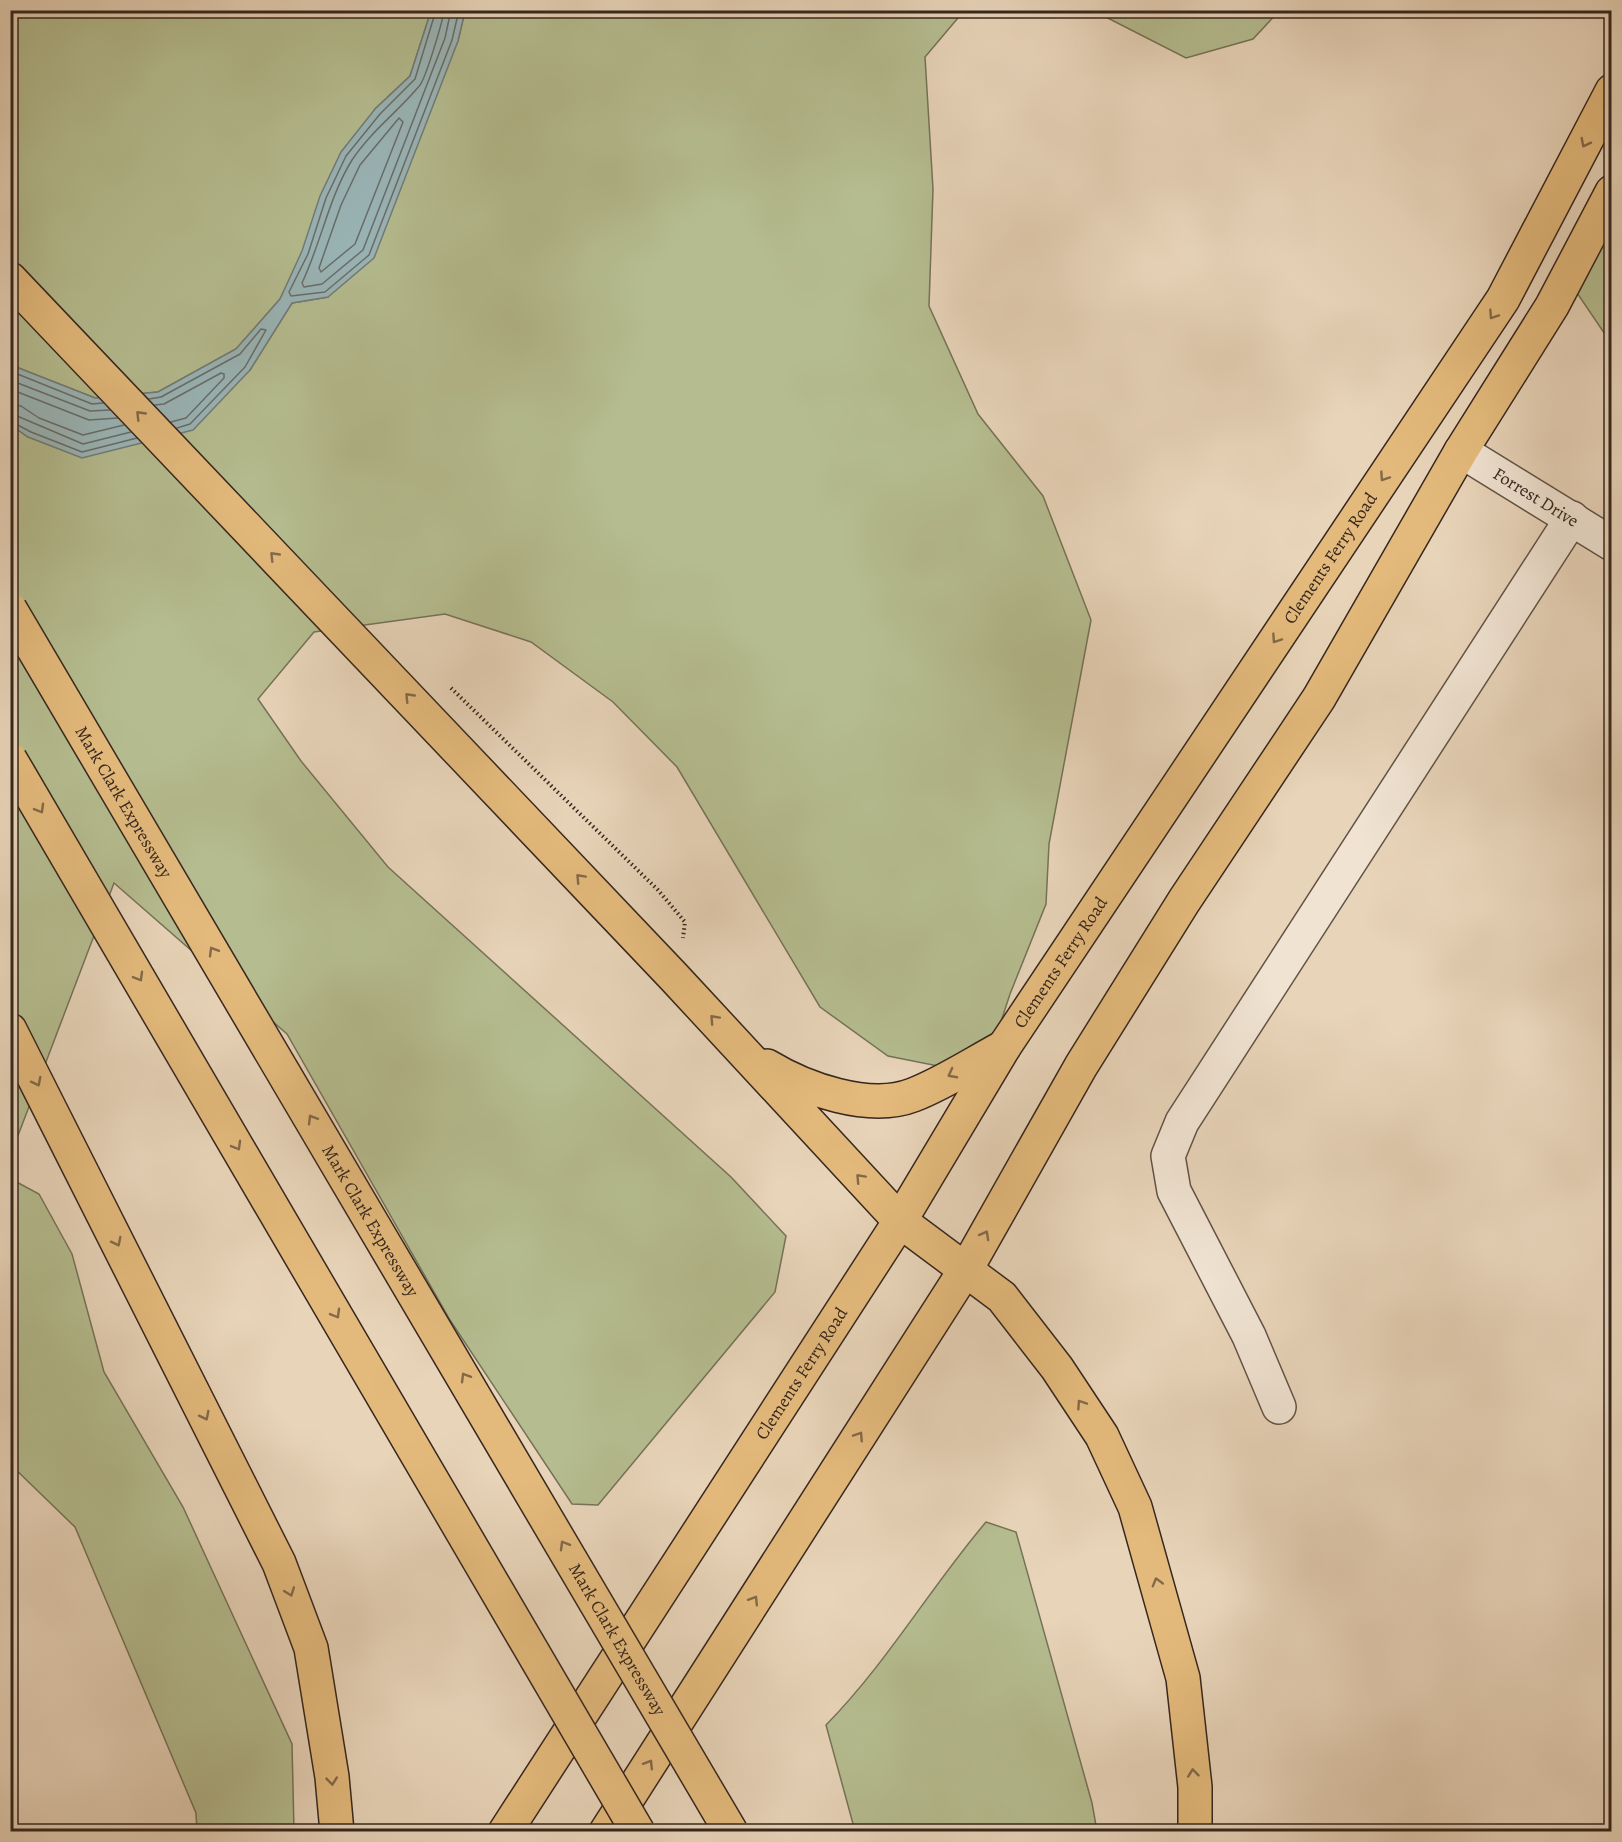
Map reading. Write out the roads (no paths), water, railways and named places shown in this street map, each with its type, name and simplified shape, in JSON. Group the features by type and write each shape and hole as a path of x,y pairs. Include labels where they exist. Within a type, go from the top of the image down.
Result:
{"main road":[{"name":"Clements Ferry Road","path":"505,1832 900,1221 1004,1047 1503,299 1611,91"},
{"path":"606,1832 965,1271 1081,1066 1191,892 1319,699 1461,451 1552,306 1611,192"},
{"path":"10,279 744,1051 900,1221 1002,1298 1057,1368 1102,1436 1135,1507 1183,1678 1195,1787 1195,1832"},
{"name":"Mark Clark Expressway","path":"10,609 730,1832"},
{"path":"10,759 638,1832"},
{"path":"10,1030 279,1563 311,1648 332,1778 337,1832"},
{"path":"744,1051 788,1079 828,1094 879,1101 912,1095 1004,1047"}],"street":[{"name":"Forrest Drive","path":"1461,451 1611,544"},
{"path":"1279,1407 1249,1336 1174,1191 1168,1156 1182,1122 1572,518"}],"water":[{"path":"431,11 465,11 458,41 374,258 328,297 292,303 250,370 193,430 82,458 28,437 11,425 11,365 95,398 158,392 236,349 280,299 302,251 320,196 341,152 375,109 410,76"}]}
